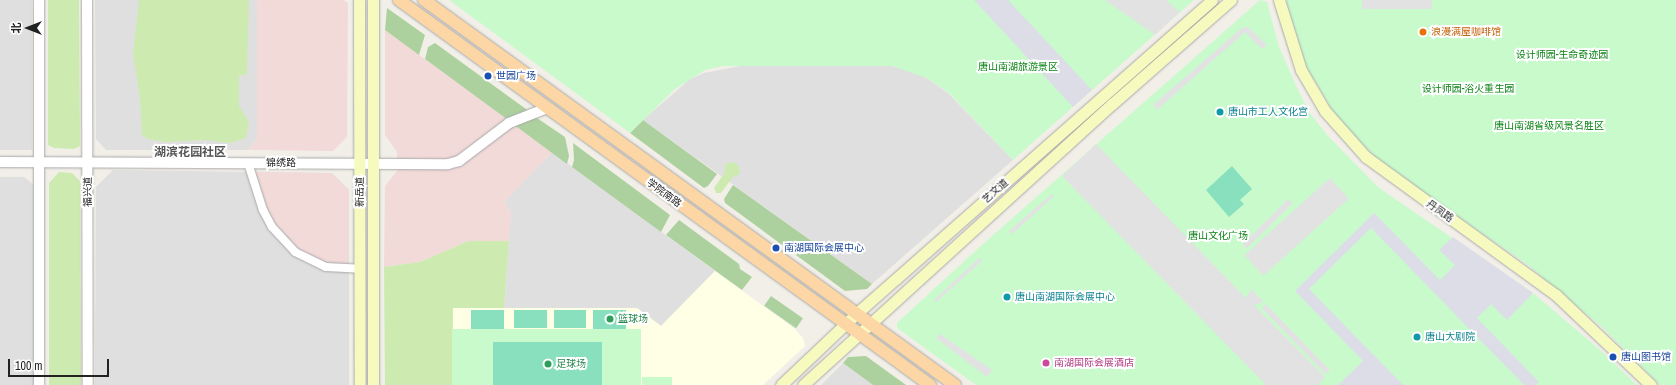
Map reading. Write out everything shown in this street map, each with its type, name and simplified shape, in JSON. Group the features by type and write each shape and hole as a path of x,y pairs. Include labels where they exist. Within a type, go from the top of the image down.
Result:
{"main road":[{"name":"新岳道","path":"359,0 360,385"},
{"name":"新岳道","path":"373,0 373,385"},
{"name":"学院南路","path":"399,0 930,385"},
{"name":"学院南路","path":"424,0 955,385"},
{"name":"艺文道","path":"781,385 857,313 1212,0"},
{"name":"艺文道","path":"803,385 870,322 1101,114 1231,0"},
{"name":"丹凤路","path":"1279,0 1292,47 1304,76 1325,111 1366,157 1550,291 1585,320 1651,385"},
{"path":"1092,106 1101,114"}],"street":[{"path":"39,0 40,385"},
{"name":"福兴道","path":"87,0 88,385"},
{"name":"锦绣路","path":"0,162 448,164 459,161 509,123 547,108"},
{"path":"248,163 263,210 272,227 295,252 326,267 360,269"}],"shaded area":[{"path":"0,0 32,0 32,150 0,150"},
{"path":"95,0 259,0 257,3 257,139 248,150 106,150 96,139"},
{"path":"259,0 344,0 348,3 347,137 333,151 248,150 257,139 257,3"},
{"path":"974,0 1008,0 1092,90 1073,107"},
{"path":"1105,0 1166,0 1180,12 1155,35"},
{"path":"1362,0 1432,0 1432,9 1362,9"},
{"path":"1248,27 1267,45 1262,49 1245,32 1157,110 1153,105 1242,28"},
{"path":"385,30 552,152 504,202 511,212 509,241 468,241 420,262 384,267 385,186 397,171 397,152 385,135"},
{"path":"740,66 891,66 909,70 928,79 948,93 1013,160 872,284 643,120 690,79 704,73"},
{"path":"1096,144 1246,298 1251,289 1264,302 1254,305 1325,377 1318,385 1266,385 1062,176"},
{"path":"552,152 715,271 661,326 637,308 504,308 511,212 504,202"},
{"path":"113,170 332,173 349,190 349,385 95,385 96,187"},
{"path":"256,172 332,173 349,190 348,264 318,261 289,242 275,225 266,208"},
{"path":"0,177 24,177 34,185 35,385 0,385"},
{"path":"1330,178 1349,199 1263,276 1245,255"},
{"path":"1052,194 1054,196 1012,234 1009,231"},
{"path":"1288,199 1292,203 1247,248 1243,244"},
{"path":"1374,213 1440,280 1455,265 1439,250 1453,237 1533,293 1507,320 1491,304 1477,318 1539,382 1535,385 1524,385 1371,228 1309,289 1403,385 1338,385 1363,361 1295,291"},
{"path":"979,258 982,261 936,302 934,300"},
{"path":"715,271 795,329 803,338 805,346 763,385 452,385 453,308 637,308 661,326"},
{"path":"1266,304 1330,370 1326,374 1262,308"},
{"path":"940,334 992,370 987,377 936,338"},
{"path":"843,363 873,385 821,385"}],"green space":[{"path":"48,0 79,0 80,146 74,149 54,148 48,145"},
{"path":"139,0 249,0 247,75 239,75 239,106 249,122 246,138 230,143 205,140 166,142 148,139 142,135 140,99 133,54"},
{"name":"唐山南湖旅游景区","path":"449,0 1194,0 1013,160 949,93 927,78 892,66 722,66 705,70 675,89 630,133"},
{"name":"唐山文化广场","path":"1260,0 1267,2 1279,47 1309,112 1328,136 1379,188 1533,293 1599,349 1637,385 976,385 897,328 897,323 983,244"},
{"name":"唐山南湖省级风景名胜区","path":"1286,0 1676,0 1676,385 1660,385 1602,327 1528,265 1389,169 1361,143 1335,114 1307,68"},
{"path":"387,8 425,35 419,55 385,30"},
{"path":"435,43 530,112 508,120 425,59 428,47"},
{"path":"534,116 565,137 569,156 567,164 513,124"},
{"path":"643,120 717,174 708,186 704,188 630,133"},
{"path":"573,143 670,215 661,232 572,167 574,160"},
{"path":"733,162 739,166 740,174 733,177 721,193 716,193 714,188 725,172 725,164"},
{"path":"1232,166 1252,189 1240,200 1244,204 1229,217 1206,190"},
{"path":"59,172 72,173 80,181 81,385 49,385 49,183"},
{"path":"733,185 872,284 867,289 845,291 725,203 724,199"},
{"path":"679,220 739,264 740,269 752,277 742,290 666,235"},
{"path":"468,241 509,241 504,308 453,308 452,385 385,385 384,267 420,262"},
{"path":"771,296 803,318 796,328 764,306"},
{"path":"471,310 504,310 504,329 471,329"},
{"path":"514,310 547,310 547,328 514,328"},
{"path":"554,310 586,310 586,328 554,328"},
{"name":"篮球场","path":"593,310 626,310 626,329 593,329"},
{"path":"452,329 641,329 641,385 452,385"},
{"name":"足球场","path":"493,342 602,342 602,385 493,385"},
{"path":"866,356 906,385 873,385 843,363 848,357"},
{"path":"642,377 672,377 672,385 642,385"}],"place":[{"name":"浪漫满屋咖啡馆","path":"1423,32"},
{"name":"世园广场","path":"488,76"},
{"name":"唐山市工人文化宫","path":"1220,112"},
{"name":"南湖国际会展中心","path":"776,248"},
{"name":"唐山南湖国际会展中心","path":"1007,297"},
{"name":"篮球场","path":"610,319"},
{"name":"唐山大剧院","path":"1417,337"},
{"name":"唐山图书馆","path":"1613,357"},
{"name":"南湖国际会展酒店","path":"1046,363"},
{"name":"足球场","path":"548,364"}],"district":[{"name":"湖滨花园社区","path":"190,153"}],"park label":[{"name":"设计师园-生命奇迹园","path":"1562,55"},
{"name":"设计师园-浴火重生园","path":"1468,89"}]}
